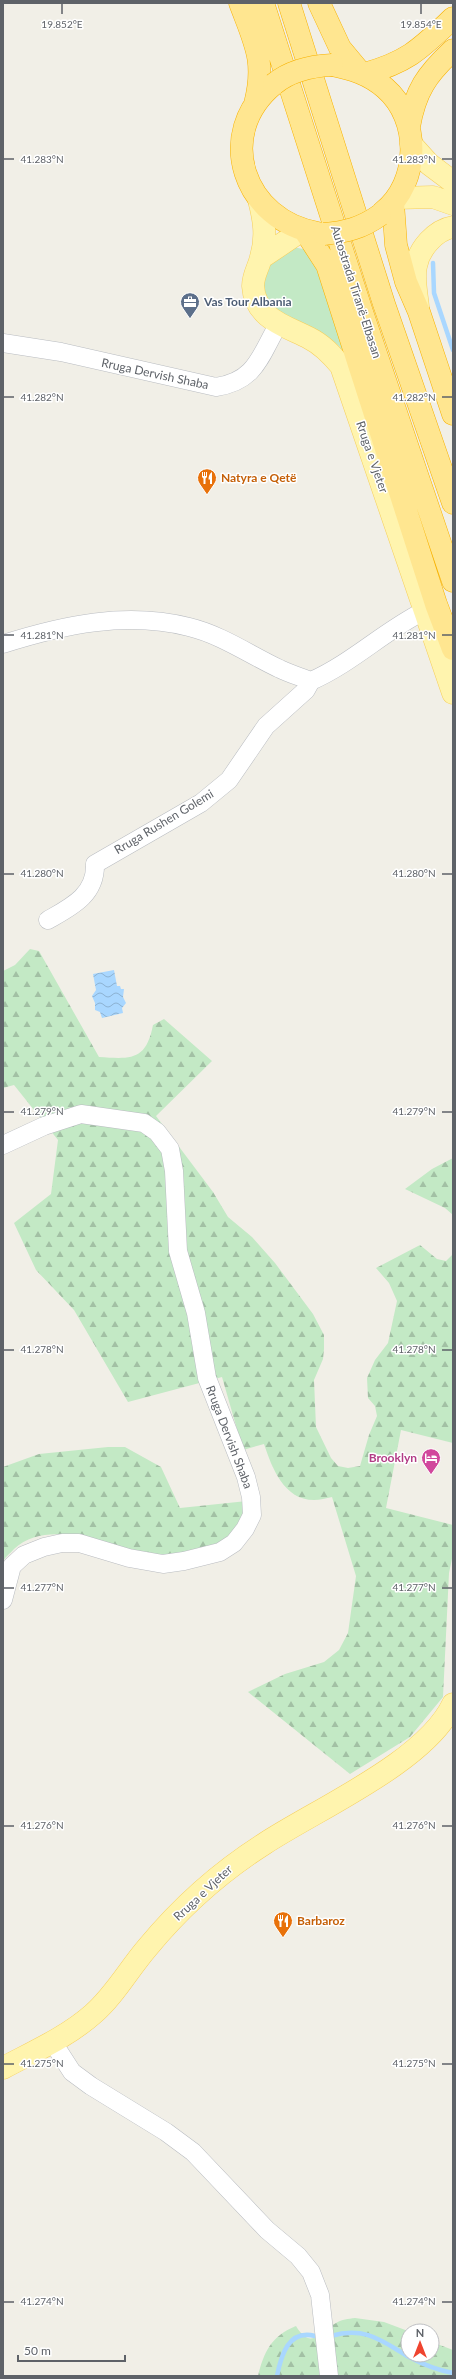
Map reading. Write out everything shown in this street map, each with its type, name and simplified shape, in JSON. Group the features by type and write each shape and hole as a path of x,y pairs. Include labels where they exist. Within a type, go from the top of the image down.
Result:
{"highway":[{"path":"240,3 260,63 260,83 255,105 245,127 242,157 245,175 259,200 281,221 310,232 346,232 368,224 390,205 408,176 412,109 424,81 453,50"},
{"name":"Autostrada Tiranë-Elbasan","path":"263,3 362,312 453,581"},
{"name":"Autostrada Tiranë-Elbasan","path":"289,3 384,304 453,503"},
{"path":"319,3 340,48 362,73 386,88 400,106 410,136"},
{"path":"255,105 274,84 296,70 314,66 332,65 362,73 399,63 421,47 453,18"},
{"path":"390,205 396,245 406,282 419,312 453,414"},
{"path":"310,232 327,265 436,604 453,649"}],"main road":[{"path":"410,136 429,164 453,182"},
{"path":"390,205 432,197 453,204"},
{"name":"Rruga e Vjeter","path":"259,200 265,228 261,258 253,284 254,295 262,311 278,325 310,338 328,351 341,366 453,693"},
{"path":"419,312 415,267 420,253 430,240 439,232 453,227"},
{"path":"261,258 310,232"},
{"name":"Rruga e Vjeter","path":"3,2068 52,2042 94,2013 147,1948 220,1875 264,1843 354,1791 401,1759 437,1729 453,1704"}],"street":[{"name":"Rruga Dervish Shaba","path":"3,343 61,352 216,387 231,384 244,379 254,368 278,325"},
{"name":"Rruga Rushen Golemi","path":"48,920 78,903 96,877 95,864 201,803 229,780 266,726 306,690 311,681 342,666 410,618 424,611"},
{"path":"3,644 87,622 164,622 190,627 220,639 281,669 311,681"},
{"name":"Rruga Dervish Shaba","path":"3,1145 44,1126 81,1114 144,1123 157,1132 170,1149 174,1171 178,1251 196,1313 207,1378 246,1477 251,1497 252,1515 245,1529 234,1544 220,1552 184,1561 163,1564 129,1558 79,1544 62,1544 44,1547 24,1555 12,1566 3,1600"},
{"path":"52,2042 72,2072 96,2090 166,2132 193,2152 267,2230 298,2256 311,2272 320,2295 329,2376"}],"green space":[{"path":"293,247 303,249 311,255 351,361 339,346 324,334 280,315 262,297 265,272 268,267 277,258"},
{"path":"30,949 39,951 99,1057 120,1058 135,1055 146,1045 153,1025 164,1019 212,1061 156,1116 213,1192 228,1217 252,1237 275,1263 313,1314 324,1335 323,1359 314,1380 316,1427 331,1458 338,1466 348,1468 360,1466 369,1435 377,1416 375,1406 368,1398 367,1378 375,1360 388,1343 397,1301 389,1283 376,1268 420,1245 437,1259 446,1261 453,1254 453,1443 401,1430 386,1508 453,1525 453,1554 449,1573 443,1697 410,1737 350,1774 248,1692 285,1674 324,1662 339,1650 348,1633 356,1576 332,1497 314,1500 304,1499 295,1495 287,1489 275,1472 264,1444 243,1450 222,1377 128,1402 74,1310 36,1270 14,1223 51,1194 58,1140 14,1085 3,1088 3,971 15,965"},
{"path":"453,1158 453,1215 445,1208 405,1189 432,1169"},
{"path":"108,1447 125,1447 161,1467 180,1508 247,1501 243,1522 237,1531 217,1546 204,1552 173,1555 152,1554 100,1541 63,1534 45,1535 29,1539 14,1549 6,1557 3,1563 3,1467 39,1454"},
{"path":"355,2318 384,2322 400,2328 400,2363 440,2363 440,2345 453,2350 453,2376 258,2376 266,2352 275,2340 287,2330 296,2326 306,2337 311,2338 316,2337 345,2319"}],"water":[{"path":"114,970 117,986 124,989 123,997 126,1003 122,1008 123,1013 102,1018 100,1012 95,1010 95,1003 92,996 96,990 93,974"}],"waterway":[{"path":"433,263 434,293 453,350"},
{"path":"331,2336 343,2333 364,2334 373,2337 420,2362 436,2369 453,2373"},
{"path":"277,2376 281,2360 287,2346 292,2340 298,2336 315,2336"}],"place":[{"name":"Vas Tour Albania","path":"190,319"},
{"name":"Natyra e Qetë","path":"207,495"},
{"name":"Brooklyn","path":"431,1475"},
{"name":"Barbaroz","path":"283,1938"}]}
